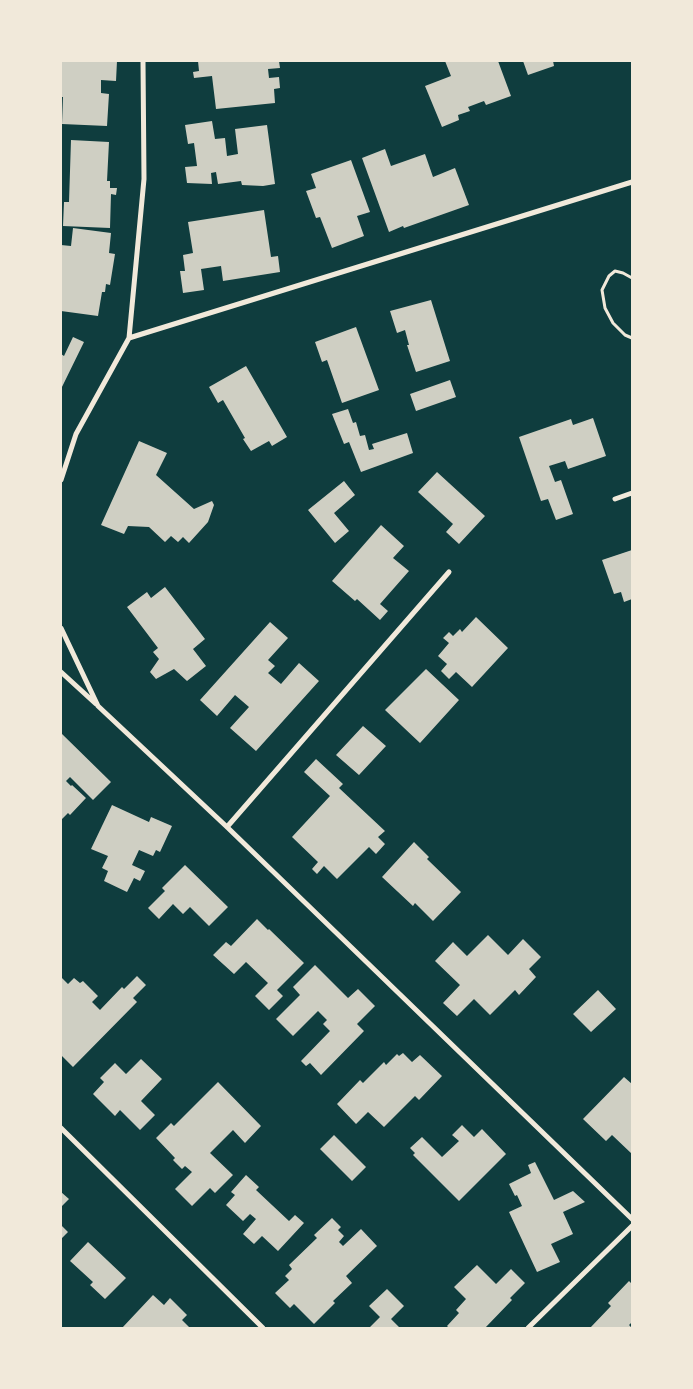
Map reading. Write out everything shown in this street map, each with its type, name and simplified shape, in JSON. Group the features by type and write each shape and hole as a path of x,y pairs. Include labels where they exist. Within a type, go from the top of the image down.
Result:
{"street":[{"path":"61,480 76,434 129,338 144,179 143,61"},
{"path":"129,338 632,182"},
{"path":"615,499 632,493"},
{"path":"227,827 449,572"},
{"path":"61,628 98,706"},
{"path":"61,672 227,827 632,1219"},
{"path":"61,1128 263,1328"},
{"path":"528,1328 632,1226"}],"path":[{"path":"632,278 623,273 615,272 609,276 602,290 605,308 613,323 625,335 632,338"}],"building":[{"path":"61,61 117,61 116,81 101,80 101,93 109,94 107,126 62,124"},
{"path":"198,61 279,61 280,68 268,69 269,78 279,77 280,88 274,89 275,103 216,109 212,76 194,78 193,72 199,71"},
{"path":"445,61 498,61 511,96 486,105 484,101 468,107 470,111 458,115 459,120 442,127 425,86 451,76"},
{"path":"523,61 553,61 554,66 528,75"},
{"path":"212,121 215,139 225,138 227,156 238,154 235,129 267,125 275,184 263,186 242,185 241,181 218,184 216,172 211,173 212,184 187,183 185,167 197,166 194,143 188,144 185,125"},
{"path":"71,140 109,142 107,181 110,181 110,188 117,188 116,195 111,194 110,228 63,226 64,202 69,202"},
{"path":"385,149 391,166 425,154 433,177 455,168 469,205 389,232 362,158"},
{"path":"351,160 370,212 357,216 364,236 332,248 320,217 316,218 306,191 316,188 311,174"},
{"path":"264,210 271,257 278,256 280,272 223,281 221,266 201,269 204,290 183,293 180,271 185,271 183,255 193,253 188,222"},
{"path":"73,228 111,233 109,253 115,254 110,285 106,284 105,292 102,292 98,316 61,311 61,245 71,246"},
{"path":"431,300 450,361 416,372 407,345 409,345 405,330 397,333 390,311"},
{"path":"356,327 379,390 342,403 327,360 322,362 315,342"},
{"path":"73,337 84,342 61,389 61,354 64,356"},
{"path":"246,366 287,437 272,446 269,441 251,451 223,400 218,403 209,387"},
{"path":"450,380 456,397 416,411 410,394"},
{"path":"348,409 353,423 356,422 360,436 365,435 369,450 374,449 372,444 407,433 413,453 361,472 349,442 344,444 332,414"},
{"path":"593,418 606,456 568,469 565,461 549,466 555,482 561,480 573,514 556,520 548,499 541,501 519,437 571,419 573,425"},
{"path":"139,441 167,453 156,475 194,509 212,501 214,505 208,522 189,543 183,537 178,542 171,536 165,542 149,527 128,526 124,534 101,525"},
{"path":"437,472 485,516 459,544 446,532 453,524 418,492"},
{"path":"344,481 355,495 334,513 349,531 335,543 308,510"},
{"path":"381,525 404,546 393,558 409,571 380,604 388,611 380,620 357,599 355,601 332,581"},
{"path":"632,550 632,599 624,602 621,592 614,594 602,560"},
{"path":"165,587 205,639 193,649 206,666 187,681 174,669 156,679 150,672 159,659 153,652 158,648 127,607 147,592 151,598"},
{"path":"476,617 508,648 472,687 456,672 449,679 441,671 447,664 438,656 449,643 443,638 449,632 453,636 460,629 462,632"},
{"path":"270,622 288,638 268,660 275,666 268,673 281,684 299,663 319,681 256,751 230,728 249,707 235,695 217,716 200,700"},
{"path":"426,669 459,700 420,743 385,710"},
{"path":"363,726 386,746 359,775 336,755"},
{"path":"61,733 111,782 93,800 70,777 66,781 86,798 70,815 68,813 61,820"},
{"path":"316,759 343,784 339,788 385,831 378,837 385,844 376,854 369,847 337,879 324,866 317,874 312,869 318,862 292,837 330,796 304,772"},
{"path":"112,805 149,822 151,817 172,826 160,852 156,850 153,856 139,850 132,865 145,871 140,881 134,878 127,892 104,881 108,871 102,868 108,856 91,849"},
{"path":"414,842 429,857 427,859 461,892 433,921 415,903 413,906 382,877"},
{"path":"185,865 228,907 209,926 190,907 183,914 173,904 159,919 148,908 165,891 162,888"},
{"path":"257,919 304,963 277,990 283,996 269,1010 255,996 268,983 246,962 234,974 213,955 226,942 231,946"},
{"path":"488,935 508,955 523,939 541,957 529,969 536,977 519,995 515,990 490,1015 474,999 457,1016 443,1003 460,985 435,961 453,942 467,956"},
{"path":"315,965 348,998 358,989 375,1006 357,1024 364,1031 321,1075 310,1063 306,1066 301,1061 330,1031 323,1024 327,1020 318,1011 293,1036 276,1019 300,995 293,987"},
{"path":"137,976 146,985 133,998 137,1002 73,1067 61,1055 61,977 68,984 74,978 80,983 83,981 98,996 92,1002 100,1010 122,987 124,989"},
{"path":"598,990 616,1009 591,1032 573,1014"},
{"path":"403,1053 412,1062 420,1055 442,1076 419,1100 415,1096 384,1127 368,1112 356,1124 337,1104 360,1080 363,1083 384,1062 386,1065 397,1054 399,1056"},
{"path":"141,1059 162,1079 141,1101 155,1115 140,1130 120,1110 115,1116 93,1094 104,1082 100,1078 115,1063 126,1074"},
{"path":"624,1077 632,1084 632,1154 612,1135 606,1141 583,1119"},
{"path":"218,1082 261,1126 245,1143 233,1130 210,1153 233,1175 215,1193 210,1188 192,1206 175,1189 192,1172 185,1166 182,1169 173,1160 175,1158 156,1138 171,1123 174,1126"},
{"path":"462,1125 474,1137 482,1129 506,1154 459,1201 413,1155 415,1153 410,1148 422,1137 442,1157 459,1141 452,1135"},
{"path":"334,1135 366,1167 352,1181 320,1149"},
{"path":"535,1162 554,1200 573,1191 585,1202 563,1212 573,1234 551,1244 560,1262 537,1272 509,1212 522,1206 509,1184 531,1173 528,1165"},
{"path":"246,1175 259,1187 256,1190 289,1221 295,1215 304,1223 278,1251 262,1236 254,1244 243,1234 256,1219 250,1214 243,1221 226,1205 235,1195 231,1192"},
{"path":"61,1192 69,1199 61,1207"},
{"path":"332,1218 341,1227 338,1230 344,1236 339,1242 343,1246 361,1229 377,1246 346,1276 352,1283 333,1301 335,1303 314,1324 294,1304 290,1308 275,1293 289,1280 285,1276 292,1269 289,1265 317,1238 314,1235"},
{"path":"61,1225 68,1232 61,1239"},
{"path":"88,1242 126,1278 105,1299 90,1285 93,1282 70,1261"},
{"path":"477,1265 496,1284 511,1269 525,1283 510,1298 512,1300 485,1328 449,1328 447,1326 459,1313 456,1310 466,1299 454,1287"},
{"path":"629,1281 632,1284 632,1322 629,1325 632,1328 590,1328 611,1306 608,1303"},
{"path":"387,1289 404,1306 391,1319 400,1328 369,1328 380,1317 369,1306"},
{"path":"153,1295 164,1305 170,1298 187,1315 182,1320 190,1328 122,1328"}]}
